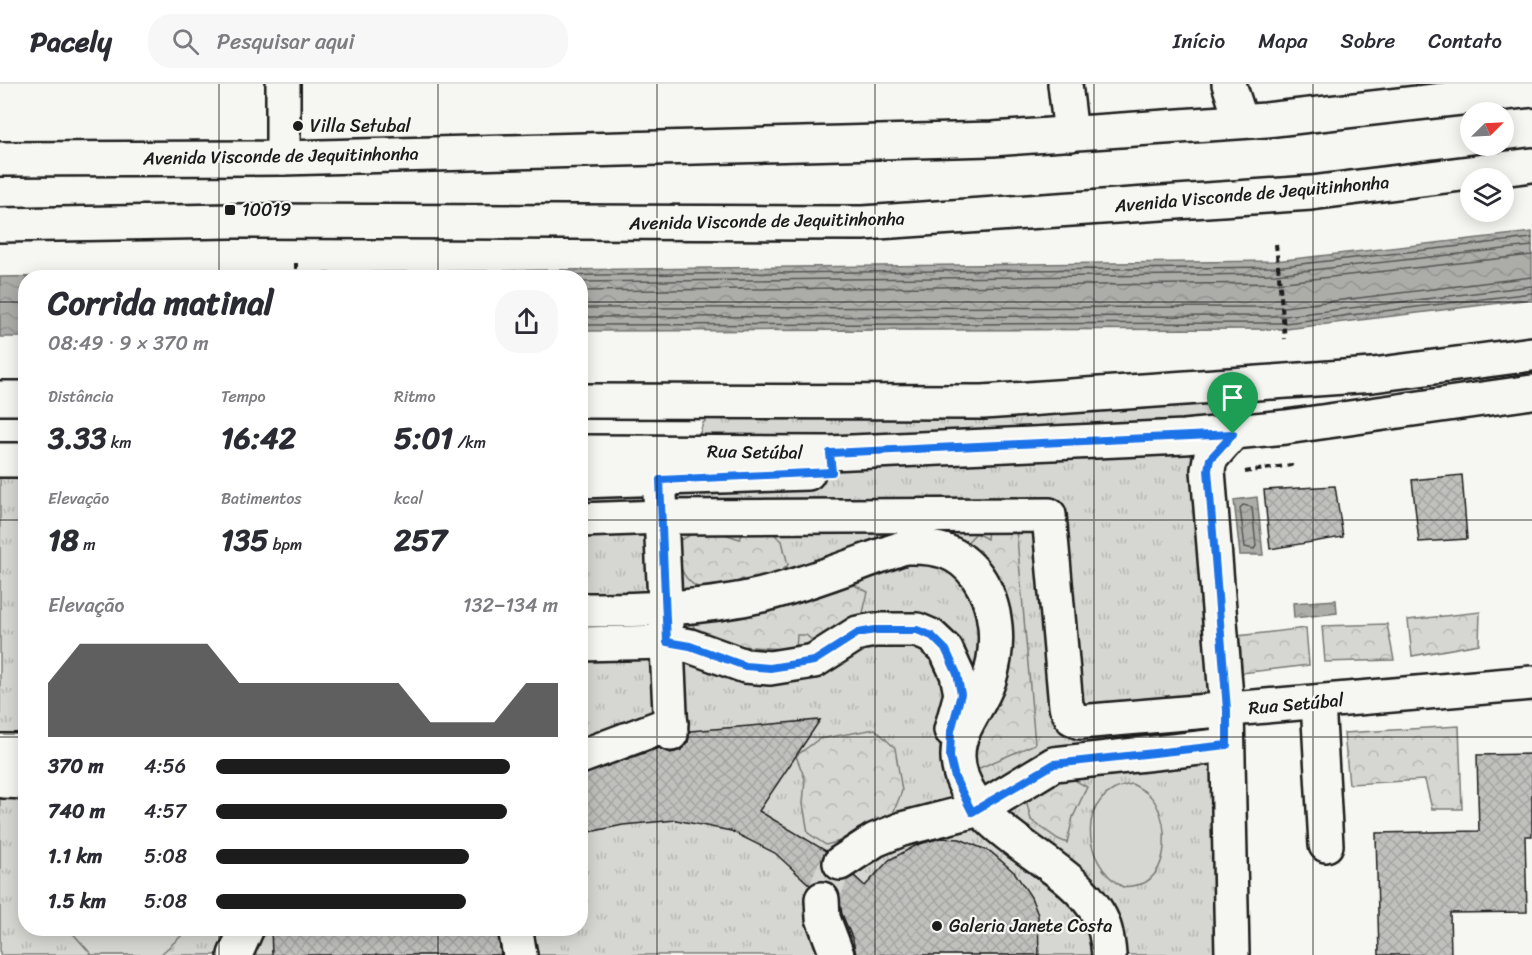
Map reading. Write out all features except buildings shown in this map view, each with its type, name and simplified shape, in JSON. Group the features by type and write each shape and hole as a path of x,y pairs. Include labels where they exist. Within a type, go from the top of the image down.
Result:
{"street":[{"path":"283,84 283,158"},
{"path":"1065,84 1071,135"},
{"path":"1229,84 1241,121"},
{"name":"Avenida Visconde de Jequitinhonha","path":"0,159 283,158 992,139 1241,121 1532,90"},
{"name":"Avenida Visconde de Jequitinhonha","path":"0,225 253,221 863,222 1311,193 1532,165"},
{"path":"588,401 983,402 1373,375 1532,354"},
{"path":"1184,437 1233,434 1532,392"},
{"path":"0,398 18,398"},
{"path":"1208,474 1210,459 1233,434"},
{"name":"Rua Setúbal","path":"588,452 830,453 1184,437 1203,459 1208,474 1227,710 1318,716 1532,683"},
{"path":"588,482 832,472 830,453"},
{"path":"0,460 18,460"},
{"path":"588,754 671,728 660,480"},
{"path":"588,520 661,517 1049,515 1066,706 1072,718 1080,722 1227,710 1232,955"},
{"path":"588,610 665,610 718,604 764,594 905,547 929,546 956,554 972,568 984,586 996,629 988,681 963,727 958,753 962,778 976,810"},
{"path":"588,644 667,642 690,646 745,666 770,668 814,661 858,633 875,630 917,630 932,636 946,650 957,674 961,694 951,731 950,757 955,778 976,810 1079,891 1099,915 1107,939 1109,955"},
{"path":"1318,716 1326,845"},
{"path":"840,863 875,840 902,829 976,810 1054,764 1227,745"},
{"path":"822,899 823,918 837,955"},
{"path":"235,955 243,936"},
{"path":"516,936 520,955"}],"path":[{"path":"1276,244 1285,339"},
{"path":"296,263 296,270"},
{"path":"1208,474 1291,465 1294,458"}],"green space":[{"path":"1208,381 1236,687 1247,955 0,955 0,469 18,469 18,936 588,936 588,461 698,439 703,423 716,412"},
{"path":"1016,527 1035,744 968,773 969,736 993,691 963,547 976,533 987,539 988,528"},
{"path":"705,528 740,539 745,528 767,528 782,541 788,565 767,584 751,586 742,579 729,587 717,590 705,590 695,586 687,579 681,568 678,541"},
{"path":"842,579 868,592 860,625 820,647 806,635 797,635 796,650 712,644 696,633 689,614"},
{"path":"1480,612 1479,644 1412,656 1408,620"},
{"path":"1387,624 1394,660 1325,662 1322,626"},
{"path":"1306,628 1309,665 1242,673 1237,636"},
{"path":"1459,726 1462,809 1432,809 1425,780 1349,784 1344,733"},
{"path":"875,729 895,748 902,791 888,826 867,836 859,828 840,841 826,845 808,833 803,804 805,779 796,756 819,739"},
{"path":"1057,770 1087,787 1073,817 1067,843 1031,820 1025,795"},
{"path":"1132,784 1154,800 1163,823 1164,846 1159,867 1154,875 1146,882 1123,887 1109,876 1098,862 1092,846 1090,830 1093,814 1101,800 1114,790"},
{"path":"75,936 181,936 160,955 92,955"}],"water":[{"path":"1532,232 1532,299 1286,329 588,331 588,270 558,270 1275,261"},
{"path":"0,277 18,277 18,337 0,337"},
{"path":"1257,497 1263,555 1240,555 1234,500"},
{"path":"1336,600 1337,613 1294,618 1293,603"}],"tunnel":[{"path":"822,899 832,873 840,863"}],"place":[{"name":"Villa Setubal","path":"298,126"},
{"name":"10019","path":"230,210"},
{"name":"Galeria Janete Costa","path":"937,926"}],"route":[{"path":"1233,434 1222,443 1210,459 1208,470 1227,710 1227,745 1054,764 972,812 955,778 950,757 951,731 961,694 957,674 946,650 932,636 917,630 903,629 858,633 814,661 770,668 745,666 690,646 667,642 660,480 832,472 830,453 1233,434"}]}
